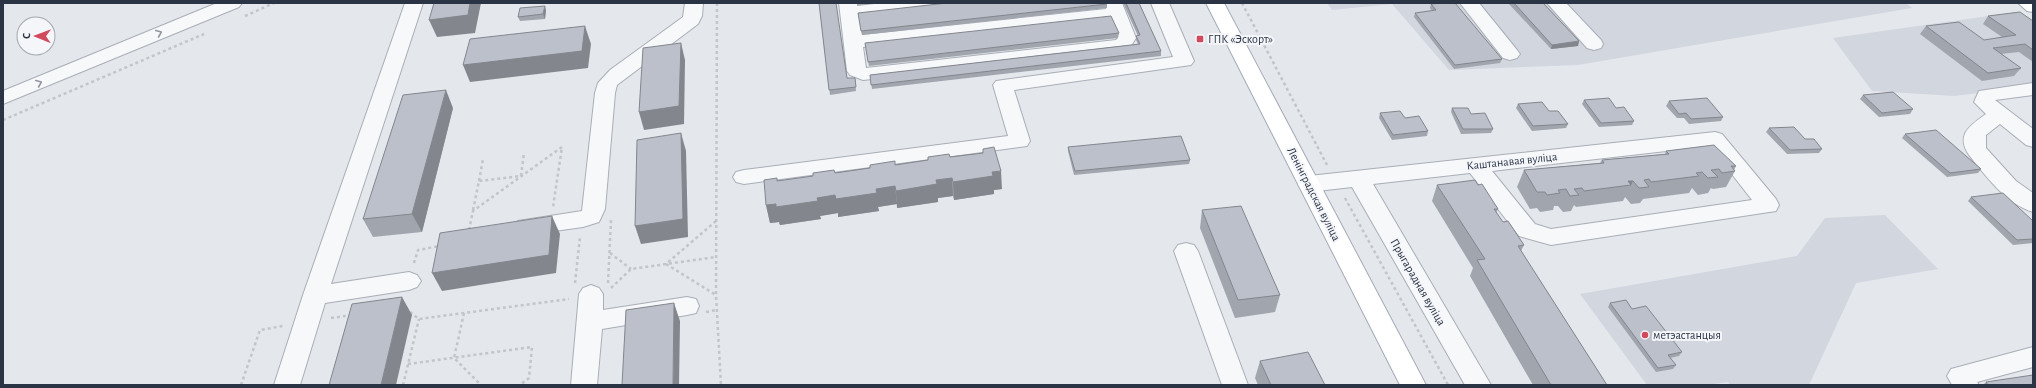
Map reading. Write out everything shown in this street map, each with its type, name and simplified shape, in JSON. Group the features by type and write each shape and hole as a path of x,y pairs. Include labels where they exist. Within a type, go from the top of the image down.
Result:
{"main road":[{"name":"Ленінградская вуліца","path":"1215,3 1413,385"},
{"path":"2027,3 2033,7"}],"street":[{"path":"3,83 196,3"},
{"path":"287,385 315,295 414,3"},
{"path":"506,229 583,219 591,216 594,209 605,93 608,83 617,74 690,20 693,16 694,3"},
{"path":"854,42 1115,8 1127,38 1122,45 871,74 863,74 858,71 848,7 935,3"},
{"path":"744,177 1020,141 1003,85 1184,61 1160,3"},
{"path":"1469,3 1510,54"},
{"path":"1556,3 1594,44"},
{"path":"3,98 235,11"},
{"path":"2033,89 1986,95 1984,102 2033,140"},
{"path":"1999,115 1975,132 1976,150 2008,186 2033,204"},
{"name":"Каштанавая вуліца","path":"1309,184 1475,165 1715,139 1768,205 1551,237 1527,230 1475,165"},
{"name":"Прыгарадная вуліца","path":"1358,178 1478,385"},
{"path":"1186,252 1235,385"},
{"path":"315,295 410,281"},
{"path":"583,292 590,321 584,385"},
{"path":"590,321 687,306"},
{"path":"1966,385 1960,376 2033,357"}],"path":[{"path":"235,11 274,3"},
{"path":"717,3 716,295 721,385"},
{"path":"3,120 209,32"},
{"path":"473,211 562,147 552,223"},
{"path":"521,176 524,152"},
{"path":"468,234 483,159"},
{"path":"479,182 521,176"},
{"path":"612,215 607,291 632,269 716,258"},
{"path":"666,264 716,221"},
{"path":"580,235 583,292"},
{"path":"410,281 418,250 445,246"},
{"path":"610,253 632,269"},
{"path":"666,264 716,295"},
{"path":"408,311 419,319 555,301"},
{"path":"454,358 464,313"},
{"path":"241,385 260,330 356,314"},
{"path":"404,385 419,319"},
{"path":"408,364 532,347 529,378 520,385"},
{"path":"454,358 481,385"}],"shaded area":[{"path":"1327,3 1906,3 1912,8 1578,65 1449,70 1392,4 1332,10"},
{"path":"2017,12 2033,22 2033,86 1955,96 1872,91 1833,38"},
{"name":"метэастанцыя","path":"1885,215 1938,269 1856,283 1809,385 1730,385 1728,382 1706,385 1647,385 1580,294 1797,256 1825,218"}],"building":[{"path":"434,3 470,3 468,15 429,20"},
{"path":"819,3 836,3 847,78 855,78 856,87 829,90"},
{"path":"947,3 1107,4 861,31 858,13"},
{"path":"1126,3 1139,3 1161,51 871,85 870,75 1140,44 1136,36 1140,35"},
{"path":"1455,3 1502,59 1455,65 1415,13 1436,10 1431,4"},
{"path":"1514,3 1543,3 1579,41 1552,45"},
{"path":"545,6 543,14 518,17 520,8"},
{"path":"2020,12 2033,21 2033,50 2025,44 1993,48 2021,68 1988,73 1926,26 1959,22 1984,40 2016,35 1988,16"},
{"path":"1111,16 1119,33 868,62 865,43"},
{"path":"585,26 582,51 463,65 470,39"},
{"path":"681,43 679,106 639,112 643,48"},
{"path":"446,90 412,214 363,219 403,95"},
{"path":"1893,92 1913,109 1882,113 1863,95"},
{"path":"1609,98 1616,108 1624,107 1634,121 1601,123 1584,100"},
{"path":"1707,98 1723,117 1691,119 1686,113 1679,114 1669,101"},
{"path":"1542,102 1549,111 1558,111 1568,124 1533,126 1518,104"},
{"path":"1452,108 1468,108 1471,114 1485,113 1493,129 1463,129"},
{"path":"1400,111 1405,118 1419,116 1428,131 1393,135 1380,113"},
{"path":"1794,127 1805,139 1814,139 1822,149 1790,150 1769,128"},
{"path":"1936,130 1981,169 1950,173 1905,134"},
{"path":"681,133 683,219 635,226 637,140"},
{"path":"1181,136 1190,160 1075,171 1068,147"},
{"path":"1714,145 1736,166 1731,166 1735,171 1722,173 1719,169 1711,170 1718,177 1708,178 1702,172 1696,173 1699,176 1651,182 1649,179 1644,180 1649,187 1639,188 1633,181 1628,181 1631,185 1584,191 1582,188 1574,189 1579,195 1570,196 1566,189 1558,190 1560,193 1547,195 1545,192 1537,192 1524,170 1604,163 1602,160 1669,154 1666,151"},
{"path":"994,147 1001,171 992,172 993,176 953,182 952,178 936,180 937,184 896,191 895,186 876,189 877,193 836,199 835,195 817,198 818,201 776,207 776,204 766,205 764,180 777,178 777,181 813,176 813,173 834,170 835,173 870,168 870,165 895,161 895,165 928,160 928,157 949,154 950,157 983,153 983,149"},
{"path":"1475,180 1478,185 1482,184 1498,209 1494,209 1503,222 1508,221 1524,245 1518,246 1607,385 1551,385 1477,260 1485,259 1437,185"},
{"path":"2003,193 2033,221 2033,239 2017,240 1971,197"},
{"path":"1241,206 1280,295 1238,300 1202,210"},
{"path":"552,216 549,255 432,273 440,233"},
{"path":"402,297 381,385 329,385 352,304"},
{"name":"метэастанцыя","path":"1626,300 1632,309 1646,306 1682,352 1668,355 1676,365 1658,368 1610,303"},
{"path":"674,303 673,385 622,385 626,310"},
{"path":"1308,352 1325,385 1271,385 1260,361"},
{"path":"2033,375 2033,385 1988,385 1986,382"}],"place":[{"name":"ГПК «Эскорт»","path":"1200,39"},
{"name":"метэастанцыя","path":"1645,335"}]}
